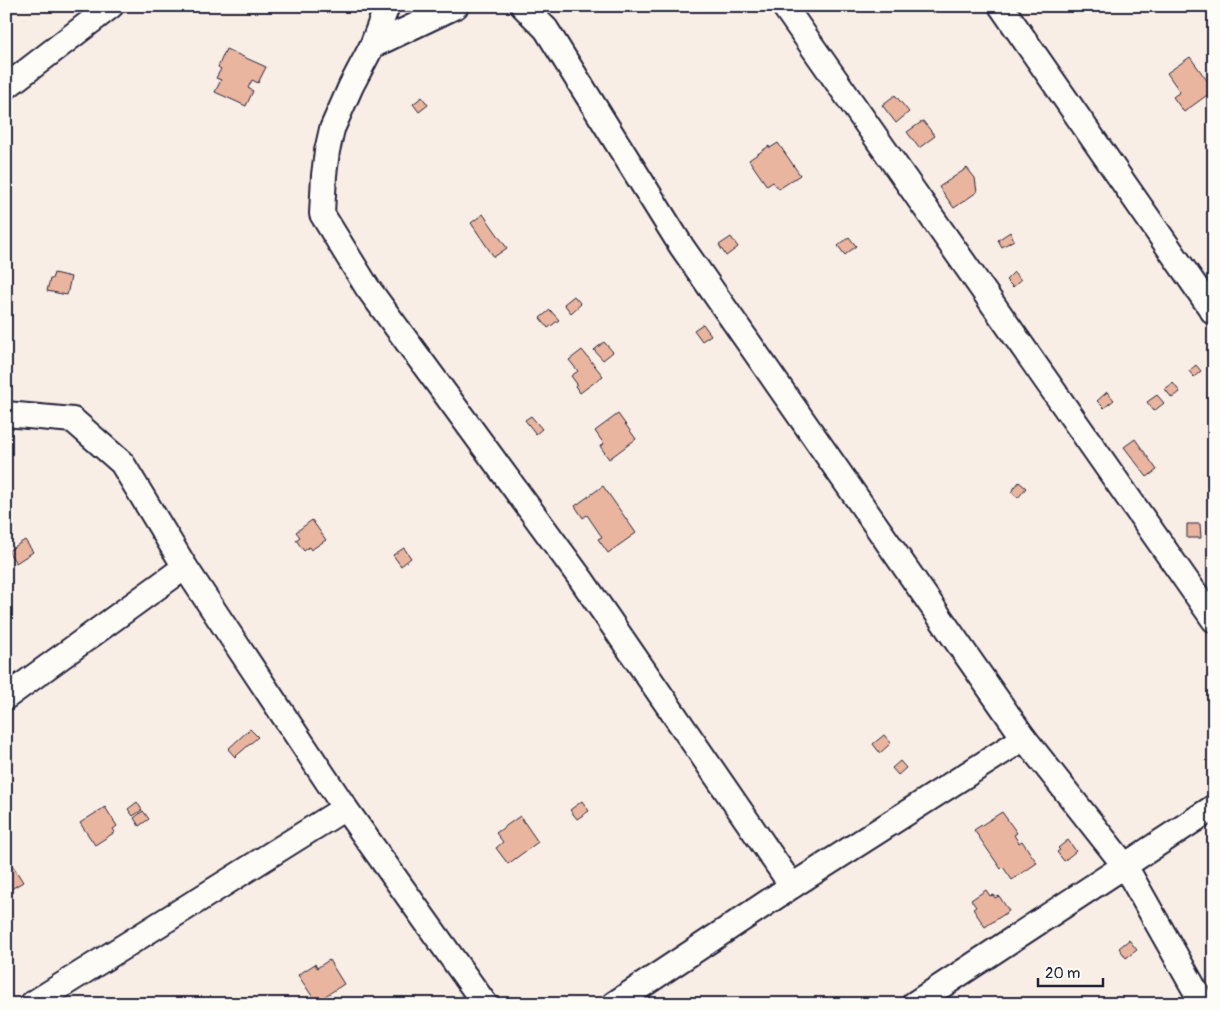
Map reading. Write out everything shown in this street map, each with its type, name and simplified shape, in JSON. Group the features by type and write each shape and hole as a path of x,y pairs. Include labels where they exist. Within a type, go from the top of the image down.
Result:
{"street":[{"path":"6,87 112,6"},
{"path":"387,6 372,46 332,128 324,176 322,214 367,288 581,579 792,886"},
{"path":"372,46 456,6"},
{"path":"523,6 546,29 682,247 1024,738 1125,866 1203,1004"},
{"path":"784,6 1214,620"},
{"path":"1001,6 1214,313"},
{"path":"6,414 73,420 122,462 186,567 346,808 485,1004"},
{"path":"6,697 186,567"},
{"path":"614,1004 792,886 1024,738"},
{"path":"914,1004 1214,807"},
{"path":"32,1004 346,808"}],"building":[{"path":"226,49 266,67 258,83 252,80 248,88 253,91 246,106 215,92 221,80 216,78 221,69 218,67"},
{"path":"1190,57 1214,90 1184,112 1173,97 1180,92 1167,73"},
{"path":"895,95 909,112 896,123 882,105"},
{"path":"422,97 428,105 419,112 413,104"},
{"path":"923,121 935,136 919,148 907,132"},
{"path":"778,143 800,175 779,189 773,182 767,186 749,160 769,146 770,148"},
{"path":"967,168 975,178 977,192 954,208 939,187"},
{"path":"483,214 507,248 494,257 471,223"},
{"path":"1010,232 1014,240 1002,247 998,240"},
{"path":"731,237 738,247 726,256 719,245"},
{"path":"849,237 856,246 845,255 838,246"},
{"path":"1014,272 1021,280 1013,287 1006,280"},
{"path":"54,273 71,277 67,295 47,291 50,279 52,279"},
{"path":"574,296 581,304 571,313 564,304"},
{"path":"550,310 559,320 548,328 540,318"},
{"path":"703,324 711,335 702,341 694,330"},
{"path":"604,342 613,352 603,360 594,350"},
{"path":"582,350 603,376 580,393 575,386 577,384 571,376 578,371 569,360"},
{"path":"1196,365 1201,371 1194,377 1189,371"},
{"path":"1173,383 1180,392 1172,398 1165,389"},
{"path":"1107,392 1114,400 1104,408 1097,401"},
{"path":"1157,395 1164,403 1154,411 1147,402"},
{"path":"618,414 636,439 609,459 600,446 604,444 595,431"},
{"path":"531,416 542,429 536,434 525,420"},
{"path":"1135,439 1157,470 1147,477 1124,447"},
{"path":"1019,482 1026,488 1018,498 1011,492"},
{"path":"603,486 636,533 608,553 598,539 602,537 587,515 583,518 575,506"},
{"path":"312,520 326,540 311,550 309,547 304,551 296,540 300,537 296,532"},
{"path":"1187,524 1200,524 1201,538 1187,538"},
{"path":"25,540 33,552 16,563 8,551"},
{"path":"404,548 411,558 401,566 393,555"},
{"path":"250,729 258,737 235,757 228,749"},
{"path":"884,735 891,743 880,753 873,744"},
{"path":"900,761 906,768 898,775 892,768"},
{"path":"582,801 589,811 577,819 570,810"},
{"path":"137,802 142,810 133,816 128,809"},
{"path":"105,807 117,826 113,829 115,832 95,845 80,823"},
{"path":"143,811 149,819 139,826 134,818"},
{"path":"1002,812 1017,833 1014,835 1019,843 1022,841 1037,863 1012,880 1003,867 1001,869 974,830"},
{"path":"520,816 538,842 508,864 496,848 503,842 496,833"},
{"path":"1068,840 1076,851 1064,861 1057,852 1060,850 1058,848"},
{"path":"13,866 23,882 6,892 6,870"},
{"path":"986,890 990,896 993,895 995,898 999,896 1009,911 985,927 973,909 976,907 971,900"},
{"path":"1129,940 1137,950 1126,958 1119,948"},
{"path":"329,960 344,984 316,1002 298,975 315,964 317,968"}]}
